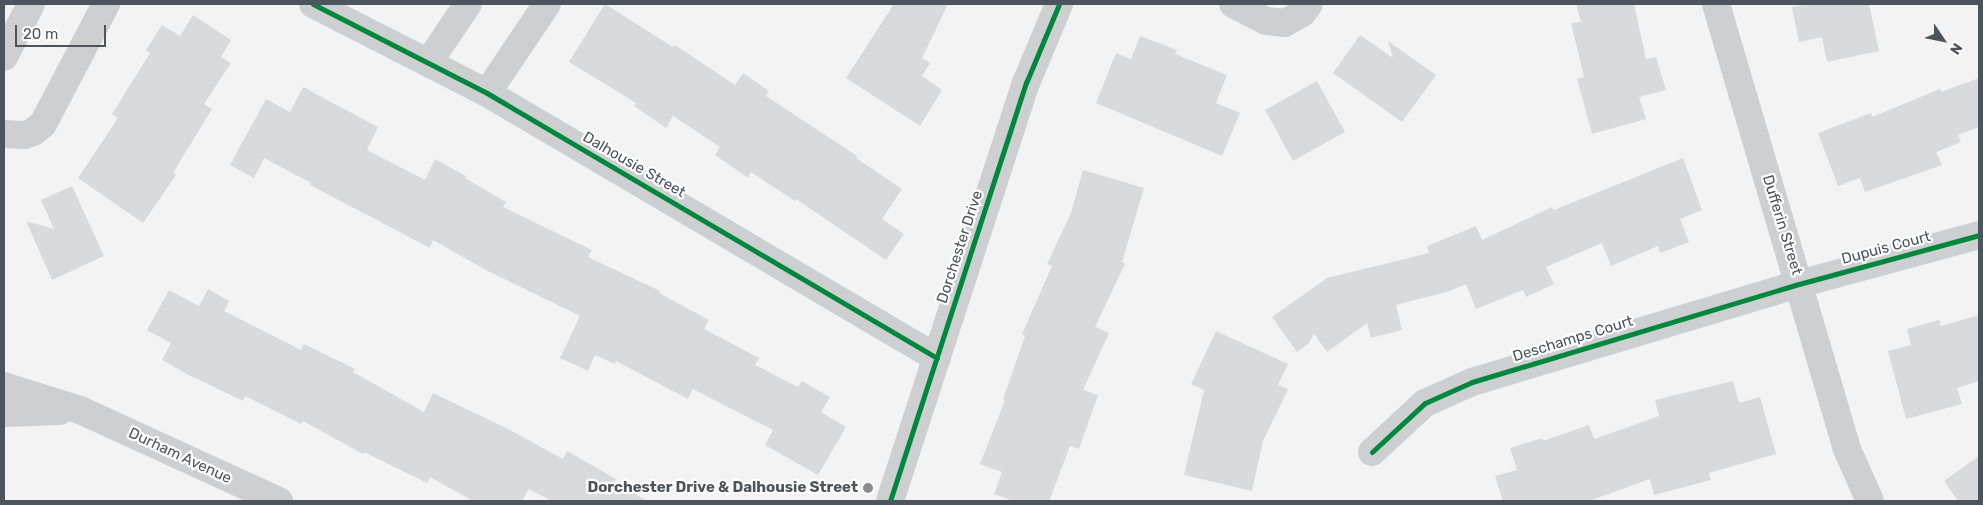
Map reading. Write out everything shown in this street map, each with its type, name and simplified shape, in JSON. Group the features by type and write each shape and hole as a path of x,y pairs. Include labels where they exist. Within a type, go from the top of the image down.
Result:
{"street":[{"path":"4,57 32,4"},
{"path":"4,134 24,135 33,132 43,124 106,4"},
{"name":"Dalhousie Street","path":"314,4 488,93 937,358"},
{"path":"428,63 468,4"},
{"path":"488,93 548,4"},
{"name":"Dorchester Drive","path":"890,501 1026,83 1059,4"},
{"path":"1233,4 1266,21 1285,23 1302,13 1309,4"},
{"name":"Dufferin Street","path":"1716,4 1800,284 1846,447 1870,501"},
{"name":"Dupuis Court","path":"1800,284 1979,235"},
{"name":"Deschamps Court","path":"1372,452 1425,403 1465,384 1800,284"},
{"name":"Durham Avenue","path":"4,386 80,410 279,501"},
{"name":"Durham Avenue","path":"4,413 80,410"}],"building":[{"path":"605,4 673,47 675,45 735,85 743,73 769,91 766,96 857,156 856,158 902,189 882,219 904,234 886,260 796,199 795,201 751,172 748,178 715,155 720,147 673,116 666,128 634,106 636,103 569,62"},
{"path":"894,4 948,4 922,58 930,63 922,76 942,90 920,126 846,78"},
{"path":"1576,4 1634,4 1646,59 1656,57 1666,90 1639,97 1646,119 1592,134 1577,79 1584,77 1571,23 1581,22"},
{"path":"1809,4 1869,4 1879,51 1827,62 1822,37 1799,42 1792,7"},
{"path":"193,15 231,40 221,57 231,63 204,104 212,109 173,173 176,175 143,223 78,178 118,118 112,114 150,53 146,50 162,25 180,36"},
{"path":"1360,35 1393,58 1388,41 1436,75 1402,122 1333,73"},
{"path":"1140,36 1177,50 1175,54 1227,75 1216,103 1240,113 1222,156 1096,103 1116,53 1131,59"},
{"path":"1979,78 1979,127 1958,135 1961,142 1936,152 1942,165 1865,192 1860,178 1838,186 1818,133 1871,113 1872,117 1940,89 1941,92"},
{"path":"1317,81 1345,132 1293,161 1265,110"},
{"path":"303,87 378,127 367,150 425,180 435,159 466,176 465,178 506,202 503,207 592,250 588,257 660,291 659,293 709,320 704,329 759,358 755,365 798,387 802,381 830,397 821,412 846,427 818,475 765,445 773,430 693,389 688,399 616,361 615,364 595,355 588,371 560,358 580,316 486,270 433,240 430,248 310,185 311,183 264,158 254,178 230,165 266,99 290,112"},
{"path":"1683,158 1702,210 1680,219 1689,242 1660,253 1658,246 1611,266 1602,243 1546,267 1554,284 1526,297 1523,290 1476,309 1466,284 1450,291 1396,305 1402,330 1371,338 1367,323 1327,352 1314,334 1309,343 1297,352 1272,317 1327,278 1429,253 1427,246 1476,226 1482,240 1552,207 1554,210"},
{"path":"1083,170 1144,188 1122,262 1125,264 1095,327 1109,333 1083,390 1098,395 1079,449 1070,446 1049,501 1013,501 994,494 1002,472 980,464 1005,400 1003,399 1025,336 1022,334 1052,266 1047,264 1071,213"},
{"path":"72,186 104,256 52,280 26,221 54,229 41,200"},
{"path":"208,289 229,301 224,311 301,350 304,344 355,369 353,372 424,412 433,393 506,428 563,459 567,451 616,479 614,482 647,501 552,501 529,489 522,501 473,501 430,477 427,483 364,452 363,454 303,421 301,424 245,396 243,401 189,375 162,360 171,343 147,330 169,290 199,306"},
{"path":"1979,315 1979,381 1957,388 1962,404 1906,419 1888,351 1911,345 1907,329 1939,320 1941,326"},
{"path":"1216,331 1288,364 1278,385 1288,389 1263,441 1252,491 1184,475 1204,390 1191,384"},
{"path":"1733,381 1739,403 1760,397 1776,454 1709,473 1711,480 1654,495 1650,479 1589,501 1503,501 1495,476 1517,470 1510,448 1542,438 1543,441 1589,425 1594,439 1659,416 1655,400"},
{"path":"1979,456 1979,501 1958,501 1944,481"}],"cycle path":[{"path":"313,4 487,93 937,358"},
{"path":"890,501 1026,83 1059,4"},
{"path":"1372,452 1425,403 1472,382 1799,284 1979,235"}],"place":[{"name":"Dorchester Drive & Dalhousie Street","path":"868,488"}]}
